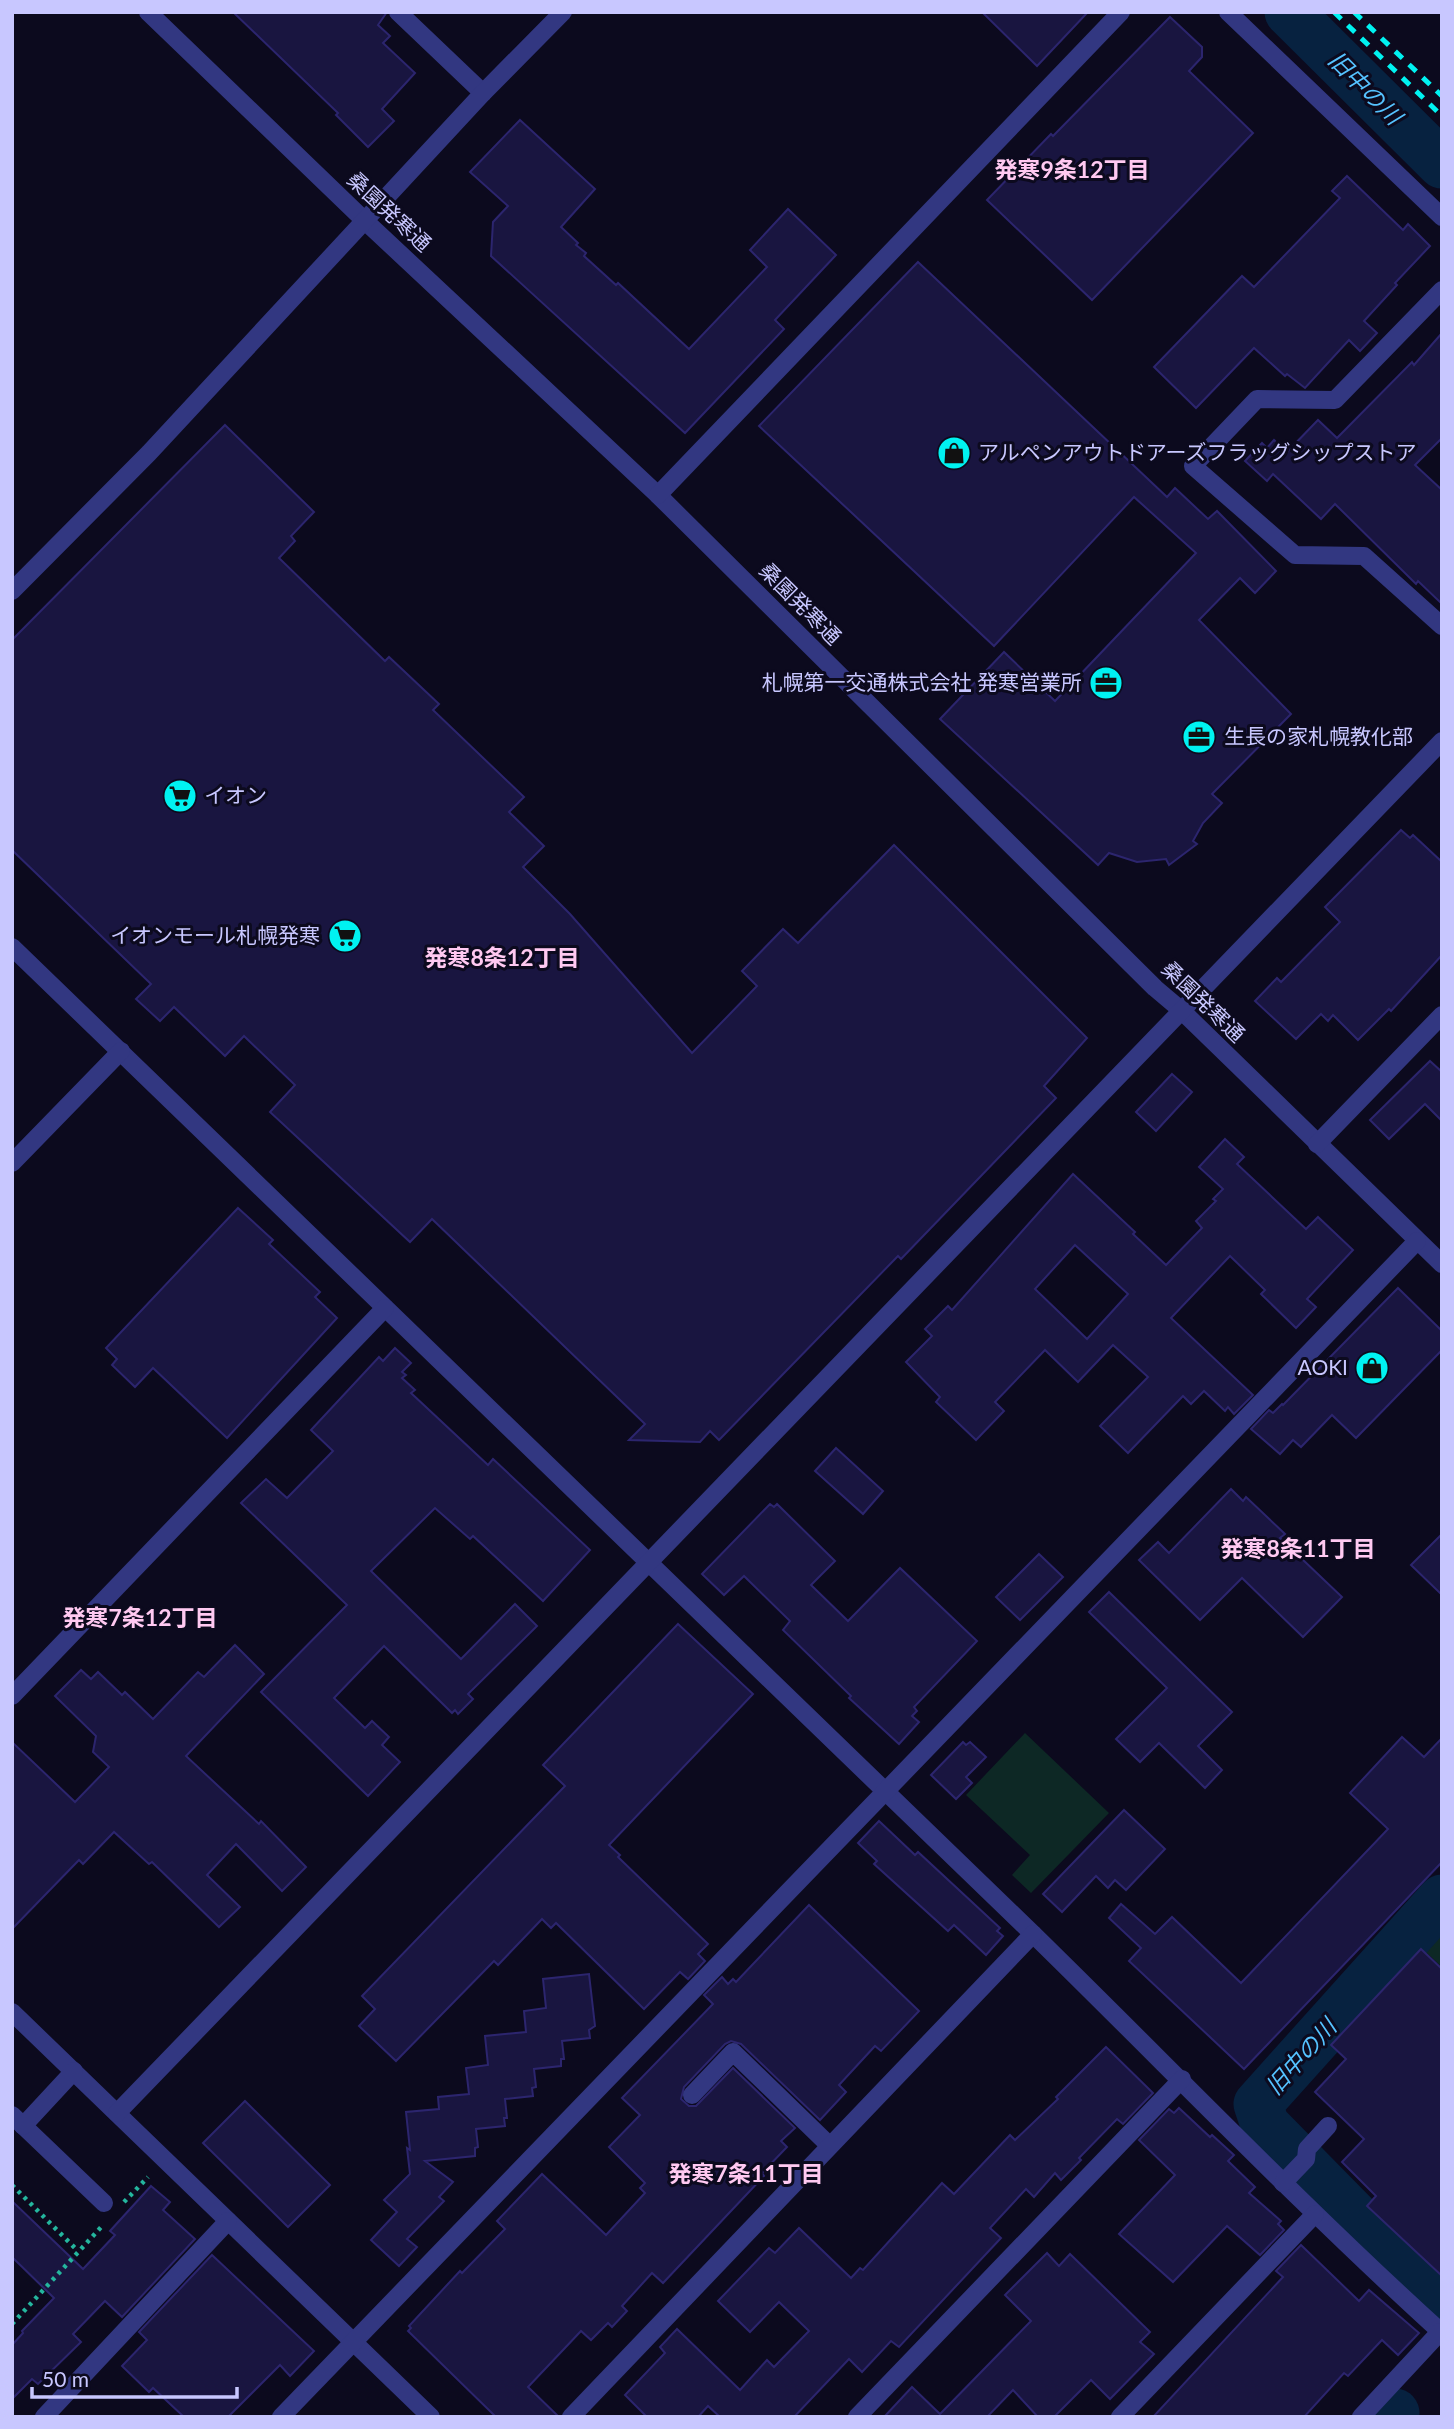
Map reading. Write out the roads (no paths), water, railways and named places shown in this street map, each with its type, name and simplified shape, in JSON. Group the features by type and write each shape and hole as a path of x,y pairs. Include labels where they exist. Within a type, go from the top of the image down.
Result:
{"street":[{"name":"桑園発寒通","path":"148,12 363,220 658,495 1136,969 1442,1264"},
{"path":"398,12 483,93"},
{"path":"12,591 149,453 363,220 563,12"},
{"path":"658,495 1121,12"},
{"path":"1228,12 1442,217"},
{"path":"1442,290 1335,400 1257,399 1193,466 1296,555 1364,556 1442,626"},
{"path":"117,2113 1442,741"},
{"path":"12,947 1287,2178 1315,2214 1441,2332 1362,2417"},
{"path":"1317,1144 1442,1015"},
{"path":"12,1163 121,1051"},
{"path":"281,2417 884,1789 1417,1241"},
{"path":"12,1696 385,1308"},
{"path":"571,2417 1033,1934"},
{"path":"12,2012 431,2417"},
{"path":"692,2095 733,2052 829,2145"},
{"path":"74,2071 18,2120 113,2204"},
{"path":"857,2417 1182,2079"},
{"path":"1287,2178 1306,2159 1307,2149 1328,2126"},
{"path":"1120,2417 1315,2214"},
{"path":"44,2417 228,2221"}],"waterway":[{"name":"旧中の川","path":"1289,12 1442,164"},
{"name":"旧中の川","path":"1442,1899 1258,2104 1265,2125 1442,2305"},
{"name":"旧中の川","path":"1394,2417 1395,2413"}],"railway":[{"path":"1334,12 1442,116"},
{"path":"1354,12 1442,96"}],"place":[{"name":"アルペンアウトドアーズフラッグシップストア","path":"954,453"},
{"name":"札幌第一交通株式会社 発寒営業所","path":"1106,683"},
{"name":"生長の家札幌教化部","path":"1199,737"},
{"name":"イオン","path":"180,796"},
{"name":"イオンモール札幌発寒","path":"345,936"},
{"name":"AOKI","path":"1372,1368"}],"district":[{"name":"発寒9条12丁目","path":"1072,170"},
{"name":"発寒8条12丁目","path":"502,958"},
{"name":"発寒8条11丁目","path":"1298,1549"},
{"name":"発寒7条12丁目","path":"140,1618"},
{"name":"発寒7条11丁目","path":"746,2174"}]}
